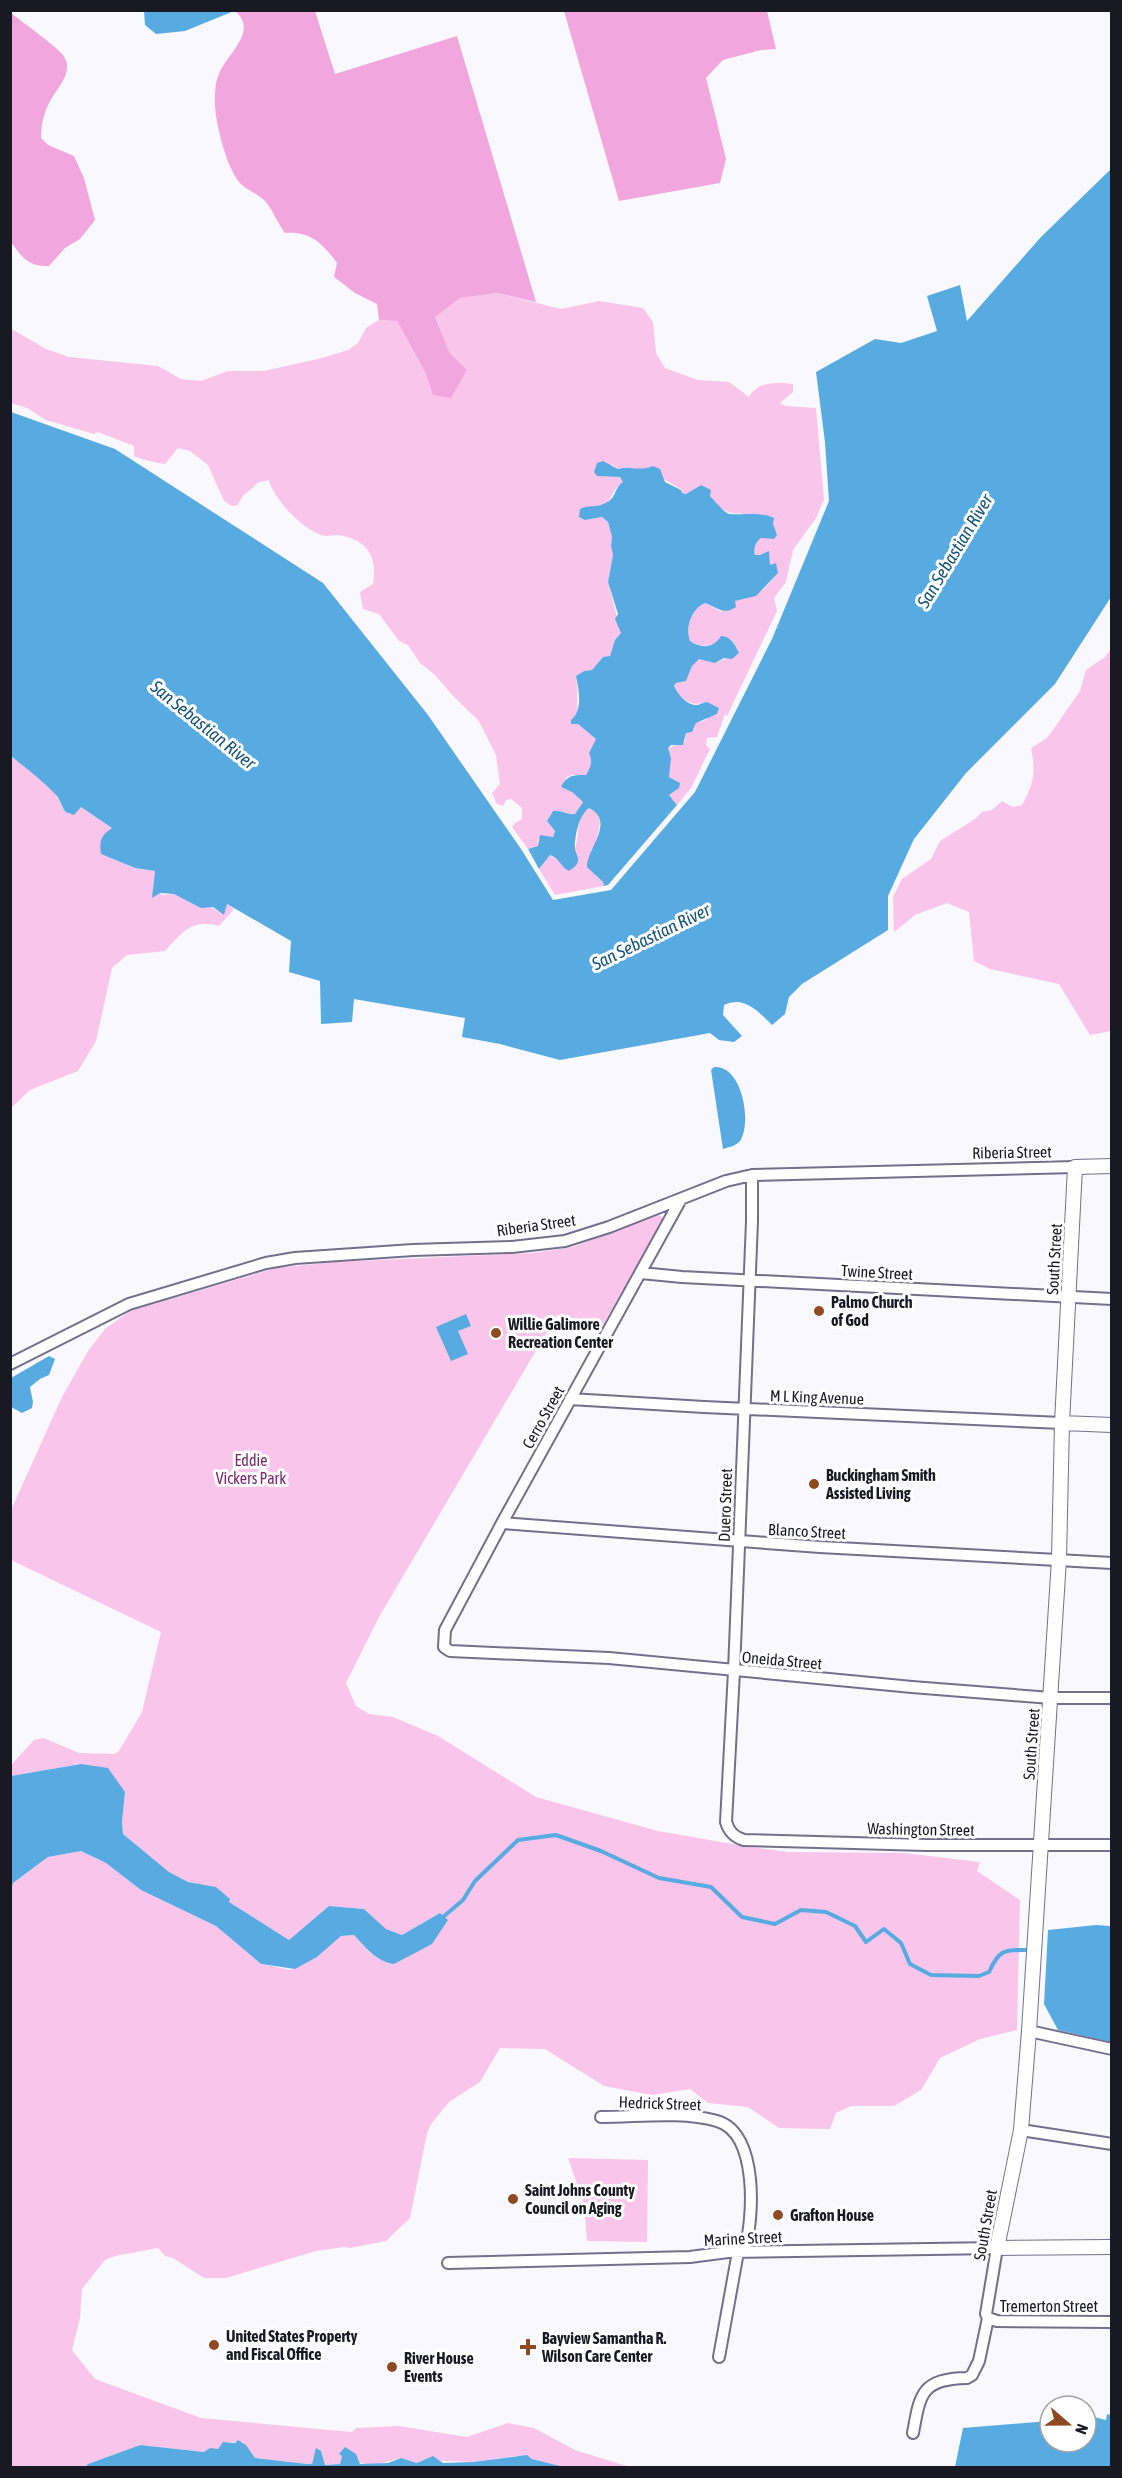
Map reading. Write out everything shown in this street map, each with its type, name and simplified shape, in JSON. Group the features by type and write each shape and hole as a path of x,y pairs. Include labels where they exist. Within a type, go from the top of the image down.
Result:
{"street":[{"name":"Riberia Street","path":"10,1364 129,1304 266,1263 305,1257 512,1247 565,1241 726,1181 752,1176 1112,1166"},
{"name":"South Street","path":"913,2433 918,2406 925,2392 942,2379 967,2378 972,2375 979,2361 988,2319 986,2314 997,2248 1021,2130 1035,1949 1059,1559 1062,1423 1075,1167"},
{"name":"Duero Street","path":"732,1834 726,1822 745,1409 752,1176"},
{"name":"Cerro Street","path":"450,1651 444,1647 443,1639 446,1630 502,1523 681,1199"},
{"name":"Twine Street","path":"641,1273 749,1281 1112,1299"},
{"name":"M L King Avenue","path":"570,1399 1062,1423"},
{"path":"1062,1423 1112,1425"},
{"name":"Blanco Street","path":"502,1523 738,1542 1112,1563"},
{"name":"Oneida Street","path":"450,1651 609,1658 1051,1698 1112,1698"},
{"name":"Washington Street","path":"732,1834 744,1840 926,1845 1112,1845"},
{"path":"1029,2031 1112,2049"},
{"name":"Hedrick Street","path":"601,2117 692,2116 720,2121 735,2133 747,2157 751,2176 750,2232 741,2252 719,2357"},
{"path":"1021,2130 1112,2144"},
{"name":"Marine Street","path":"448,2263 690,2257 741,2252 1112,2247"},
{"name":"Tremerton Street","path":"988,2319 1112,2322"}],"green space":[{"path":"497,293 561,309 599,301 643,308 653,322 656,353 665,368 698,380 729,382 749,397 763,385 793,384 793,392 780,403 786,406 816,408 824,500 816,518 793,550 786,582 774,598 777,611 727,716 725,714 717,737 707,738 706,745 710,749 691,788 677,805 669,795 674,790 677,781 669,777 668,748 685,742 686,733 694,729 696,723 706,720 716,707 705,702 695,704 686,701 674,686 676,683 686,681 692,666 699,658 715,663 739,653 731,639 705,646 690,641 688,630 690,619 705,603 722,612 734,601 751,597 764,589 778,573 770,565 769,551 760,556 755,555 755,548 762,537 774,539 740,513 730,512 720,507 712,499 708,489 701,485 686,494 651,473 634,468 618,469 612,464 604,476 620,477 624,482 615,490 606,504 594,508 584,507 585,520 602,517 608,522 613,555 608,582 621,633 615,640 610,657 603,657 592,670 584,671 576,676 578,724 596,739 591,768 586,775 572,775 565,778 572,792 583,802 575,814 553,811 547,821 555,831 553,837 538,839 538,846 528,849 512,827 522,819 522,808 511,799 506,800 503,806 497,804 492,793 500,784 496,755 479,721 434,674 420,663 408,645 399,641 379,614 363,609 360,592 373,584 374,565 363,545 349,537 325,536 308,528 283,505 269,480 257,483 244,495 238,505 232,506 224,501 208,465 190,451 178,448 165,464 144,460 134,456 134,446 98,432 94,434 46,420 27,408 11,403 10,328 46,349 69,357 158,366 181,379 201,381 228,371 264,371 348,350 358,343 366,328 379,320 397,321 425,372 433,394 467,370 450,353 435,317 459,298"},
{"path":"1111,649 1111,1031 1090,1035 1059,984 990,969 974,961 969,912 947,903 915,915 894,932 893,897 902,879 931,859 940,841 982,812 992,810 1002,801 1013,807 1022,805 1033,777 1031,748 1047,738 1053,730 1080,691 1086,670 1105,657"},
{"path":"11,756 52,790 63,809 81,807 112,828 101,854 135,868 155,871 153,889 163,895 174,894 201,908 209,906 224,915 225,903 234,909 219,926 202,924 195,926 182,933 165,951 127,955 112,968 96,1041 78,1071 30,1090 11,1108"},
{"path":"589,808 597,814 600,820 595,844 591,850 596,876 604,886 555,895 539,869 550,855 563,864 572,855 580,822"},
{"name":"Eddie Vickers Park","path":"658,1215 662,1217 662,1222 598,1333 557,1315 379,1617 346,1683 356,1706 369,1714 393,1717 438,1736 536,1797 658,1831 788,1852 904,1853 980,1862 977,1871 1020,1900 1017,2030 980,2039 940,2058 921,2090 894,2106 851,2106 836,2113 830,2129 779,2128 748,2107 708,2103 690,2089 652,2095 604,2086 545,2049 500,2048 480,2082 449,2102 431,2124 427,2133 410,2218 386,2241 350,2248 316,2251 226,2278 204,2278 173,2258 165,2256 158,2248 105,2260 82,2289 80,2318 72,2350 95,2379 201,2418 352,2432 356,2428 399,2426 467,2437 508,2423 534,2428 575,2450 630,2467 564,2467 530,2457 516,2456 473,2462 423,2460 417,2463 401,2458 365,2464 342,2455 340,2464 325,2465 321,2451 313,2459 312,2464 307,2464 255,2458 243,2442 223,2442 218,2449 204,2452 140,2445 85,2467 11,2467 10,1891 13,1883 48,1857 81,1851 106,1863 141,1890 216,1926 261,1964 291,1970 317,1957 341,1936 354,1935 369,1952 388,1963 440,1913 402,1935 386,1929 364,1909 329,1906 289,1940 229,1902 216,1887 188,1882 169,1872 123,1834 125,1792 81,1764 11,1776 10,1766 34,1740 44,1738 79,1753 114,1754 119,1751 142,1712 161,1632 11,1560 11,1510 62,1397 88,1351 105,1329 130,1311 276,1268 336,1262 533,1253 573,1247"},
{"path":"568,2158 648,2160 647,2242 587,2241 584,2204"}],"shaded area":[{"path":"235,11 315,11 335,74 457,36 536,302 497,293 460,298 435,317 450,353 467,370 451,398 433,395 425,372 397,321 379,320 377,304 355,293 334,277 337,263 327,250 316,240 302,234 285,233 266,202 243,186 235,176 222,141 216,116 215,88 223,66 243,34 242,19"},
{"path":"564,11 767,11 776,49 761,50 723,60 706,78 726,159 720,183 619,201"},
{"path":"11,13 53,45 66,61 66,73 45,114 41,138 48,145 74,156 84,178 95,220 80,239 65,248 49,266 31,263 11,242"}],"water":[{"path":"144,10 234,11 185,31 156,34 145,25"},
{"name":"San Sebastian River","path":"1111,169 1111,597 1055,684 966,773 914,839 888,896 888,930 802,984 789,997 785,1014 772,1025 750,1006 731,1002 724,1005 723,1015 742,1036 734,1042 719,1040 710,1033 560,1060 500,1044 462,1037 465,1018 354,999 352,1022 321,1024 320,981 289,972 291,941 227,904 224,915 213,907 201,908 174,894 160,893 152,898 155,871 135,868 101,854 102,839 105,833 112,828 81,807 74,815 66,812 52,791 11,756 11,412 115,449 323,583 428,715 521,849 553,900 611,890 695,792 772,639 829,501 825,442 816,372 875,339 901,343 937,331 927,296 960,285 967,321 1041,237"},
{"path":"603,461 618,469 653,466 660,469 665,482 681,490 682,493 686,494 701,485 711,490 710,496 727,513 760,514 774,518 773,524 777,535 774,539 761,538 755,545 754,552 755,555 760,555 769,551 770,565 776,563 778,573 756,596 735,601 736,607 731,610 720,610 705,603 690,619 688,630 690,641 707,646 724,636 732,642 739,653 732,659 724,658 715,663 699,659 692,666 686,681 676,683 674,686 687,702 698,705 707,702 719,708 717,714 696,723 692,732 686,733 683,745 671,745 668,748 671,758 669,777 680,783 679,788 669,795 677,805 608,885 604,886 603,882 587,867 600,828 597,814 589,808 582,816 576,833 575,850 578,862 569,871 550,855 539,869 528,849 538,846 540,835 553,837 555,831 547,821 553,811 575,814 583,802 572,792 561,787 571,776 586,775 591,764 589,753 596,739 578,724 571,724 579,706 576,676 584,671 592,670 603,657 610,656 615,640 621,633 615,619 618,614 608,582 613,555 608,522 602,517 585,520 579,517 580,509 609,501 623,482 620,477 597,476 594,472 597,463"},
{"path":"714,1067 724,1069 732,1075 738,1085 745,1110 744,1133 740,1141 723,1149 711,1070"},
{"path":"466,1314 471,1326 458,1331 468,1354 451,1361 436,1327"},
{"path":"49,1356 55,1359 49,1375 30,1387 32,1408 22,1413 11,1407 11,1378"},
{"path":"81,1764 108,1768 125,1792 123,1834 169,1872 188,1882 216,1887 230,1899 229,1902 289,1940 329,1906 364,1909 386,1929 402,1935 440,1913 448,1920 432,1944 394,1964 377,1957 354,1935 341,1936 317,1957 295,1969 261,1964 216,1926 141,1890 106,1863 81,1851 48,1857 13,1883 11,1891 11,1776"},
{"path":"1096,1925 1111,1926 1111,2042 1058,2030 1044,2004 1048,1930"},
{"path":"1107,2414 1111,2415 1111,2467 955,2467 963,2428 1038,2422 1038,2454 1098,2454 1098,2418 1106,2420"},
{"path":"238,2440 246,2445 255,2458 307,2464 312,2464 316,2448 321,2451 325,2465 340,2464 342,2456 339,2454 345,2447 356,2454 360,2464 388,2463 401,2458 417,2463 433,2456 443,2463 473,2462 527,2455 532,2459 564,2467 85,2467 140,2445 204,2452 210,2448 218,2449 223,2442 235,2443"}],"waterway":[{"path":"443,1917 463,1900 475,1881 518,1840 556,1835 601,1851 659,1878 711,1887 742,1917 775,1924 801,1910 826,1912 855,1926 866,1942 884,1929 901,1943 910,1964 931,1975 979,1976 989,1972 1000,1954 1015,1950 1030,1950"}],"place":[{"name":"Palmo Church of God","path":"819,1311"},
{"name":"Willie Galimore Recreation Center","path":"496,1333"},
{"name":"Buckingham Smith Assisted Living","path":"814,1484"},
{"name":"Saint Johns County Council on Aging","path":"513,2199"},
{"name":"Grafton House","path":"778,2215"},
{"name":"United States Property and Fiscal Office","path":"214,2345"},
{"name":"Bayview Samantha R. Wilson Care Center","path":"528,2347"},
{"name":"River House Events","path":"392,2367"}]}
